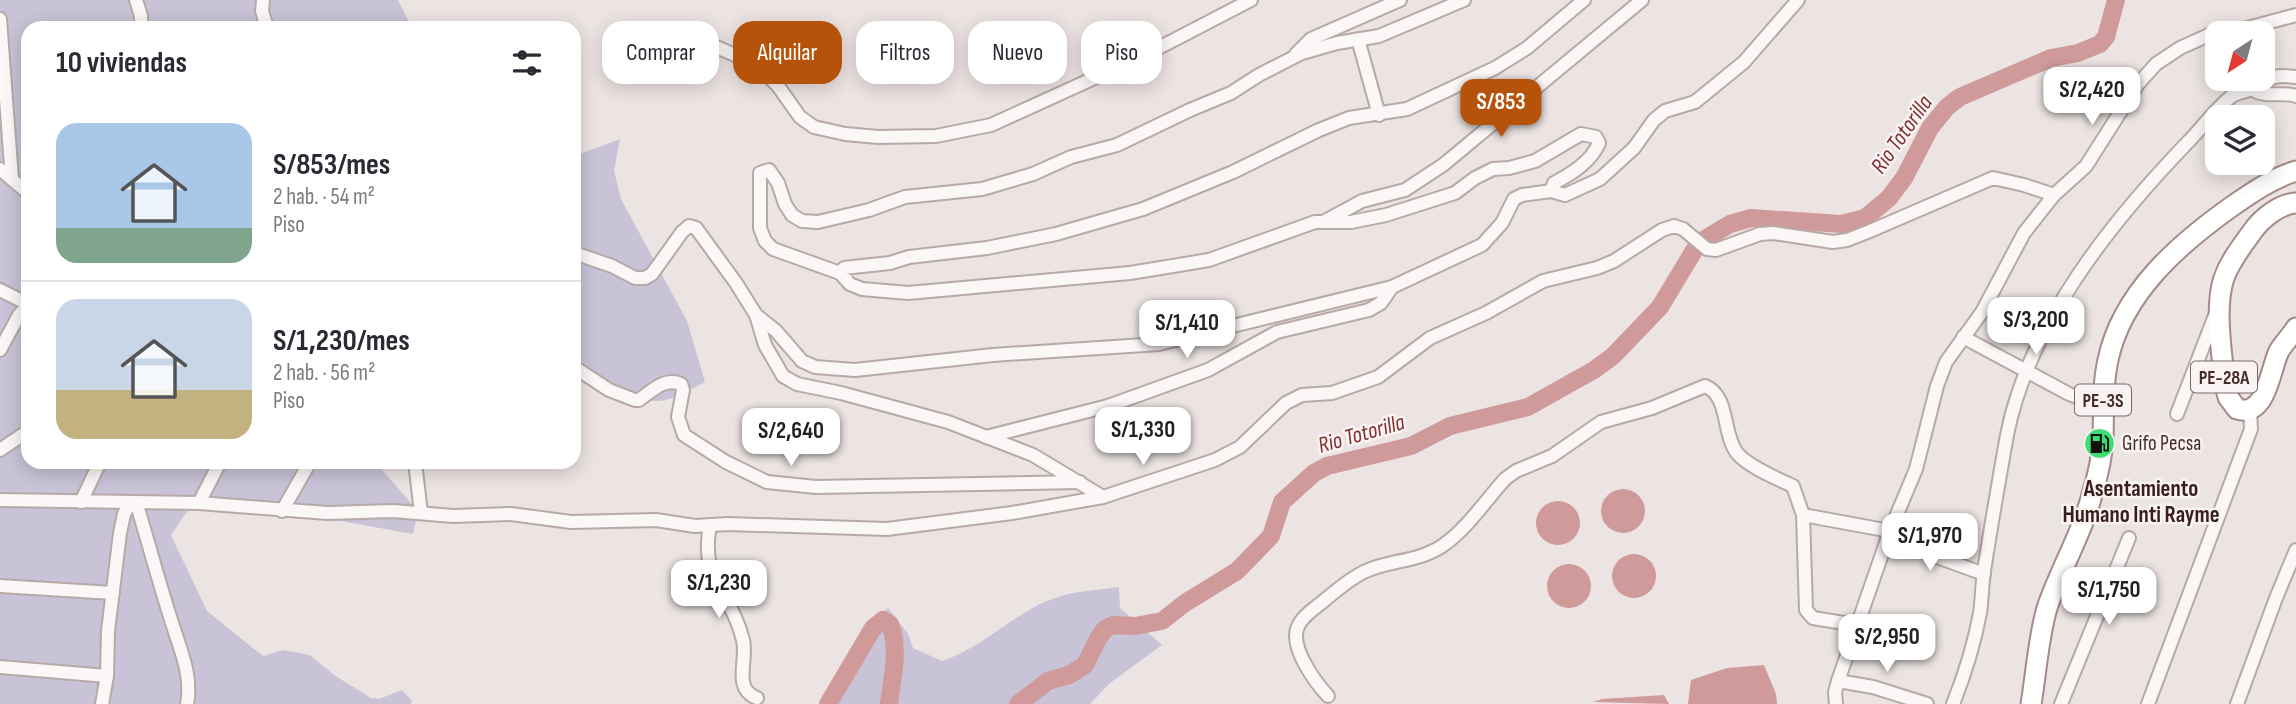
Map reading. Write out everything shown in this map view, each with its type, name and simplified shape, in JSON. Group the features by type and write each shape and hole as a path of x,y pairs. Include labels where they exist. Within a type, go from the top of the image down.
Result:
{"highway":[{"name":"PE-3S","path":"2031,704 2047,607 2089,507 2094,488 2103,442 2102,401 2108,359 2120,326 2142,288 2192,235 2244,198 2296,171"},
{"path":"2246,239 2266,216 2296,203"},
{"path":"2246,239 2296,216"},
{"name":"PE-28A","path":"2246,239 2224,278 2220,302 2222,351 2228,397 2237,410 2250,409 2259,403 2279,352 2296,328"}],"street":[{"path":"136,0 141,21"},
{"path":"263,0 265,21"},
{"path":"719,48 764,72 778,86 800,117 814,127 845,134 878,137 936,136 991,125 1147,54 1251,0"},
{"path":"1290,60 1311,39 1400,0"},
{"path":"1464,0 1379,36 1314,50 1290,60 1231,93 1117,145 1071,157 1033,174 982,189 941,191 905,197 869,210 818,222 802,221 792,215 774,175 769,170 760,173 760,228 765,242 773,248 840,273 850,284 862,289 908,293 1130,273 1209,260 1315,222 1351,222 1386,215 1455,193 1493,169 1509,169 1535,161 1581,134 1596,137 1599,143 1596,150 1575,171 1554,183 1551,191"},
{"path":"840,273 844,268 987,248 1056,234 1143,209 1233,172 1318,130 1349,118 1407,109 1495,68 1527,48 1584,0"},
{"path":"1325,221 1362,201 1405,190 1443,165 1642,0"},
{"path":"756,315 776,331 802,361 815,367 855,370 993,355 1159,344 1392,287 1482,245 1502,223 1514,199 1522,195 1551,191 1565,195 1600,179 1634,148 1654,120 1665,111 1695,102 1744,62 1798,0"},
{"path":"1836,704 1838,681 1889,535 1916,469 1945,362 1983,312 2024,233 2054,195 2086,166 2138,84 2156,64 2180,48 2211,34 2244,29 2296,15"},
{"path":"0,19 12,179"},
{"path":"1358,39 1379,115"},
{"path":"2275,76 2296,77"},
{"path":"1953,704 1966,670 1975,634 2007,434 2026,370 2058,309 2125,212 2161,170 2233,96 2247,91"},
{"path":"2257,91 2266,95 2283,93 2296,96"},
{"path":"0,169 21,187"},
{"path":"0,500 199,503 327,513 393,511 453,516 511,514 571,522 656,520 695,526 887,529 1023,512 1103,497 1215,460 1240,447 1286,403 1302,395 1332,393 1378,377 1430,338 1486,313 1543,281 1615,261 1662,230 1674,226 1683,229 1707,249 1716,250 1760,234 1773,233 1833,242 1870,231 1993,178 2054,195"},
{"path":"581,255 601,261 635,278 645,278 652,274 682,232 689,226 696,228 756,315 765,345 783,376 797,384 948,422 1033,455 1103,497"},
{"path":"986,437 1108,406 1208,370 1277,332 1370,310 1381,303 1392,287"},
{"path":"0,290 21,300"},
{"path":"2177,414 2220,302"},
{"path":"0,350 21,313"},
{"path":"1963,337 2069,394 2085,400 2102,401"},
{"path":"581,371 610,390 635,400 663,383 674,381 681,384 683,390 678,417 684,435 726,462 766,481 816,487 1080,482"},
{"path":"1328,696 1317,684 1297,645 1297,630 1305,616 1340,587 1366,570 1416,558 1443,545 1505,479 1516,471 1552,456 1601,422 1652,408 1705,386 1718,395 1734,449 1748,463 1793,486 1804,515 1806,610 1813,618 1856,625"},
{"path":"2148,704 2251,429 2250,409"},
{"path":"0,450 21,436"},
{"path":"81,502 97,469"},
{"path":"199,503 216,469"},
{"path":"282,510 306,469"},
{"path":"416,469 421,513"},
{"path":"102,704 107,676 108,631 124,514 128,507 136,502"},
{"path":"136,502 186,662 189,695 187,704"},
{"path":"1804,515 1889,535 1984,574"},
{"path":"710,525 706,545 709,567 713,579 733,608 744,643 743,682 746,691 757,698"},
{"path":"2061,704 2129,538"},
{"path":"2237,704 2296,550"},
{"path":"0,586 113,593"},
{"path":"0,667 107,676"},
{"path":"1838,681 1873,687 1927,704"}],"shaded area":[{"path":"0,0 398,0 408,21 21,21 21,469 381,469 418,511 413,534 252,505 188,510 171,535 207,611 263,656 283,650 310,655 334,675 371,698 379,699 402,690 412,701 411,704 0,704"},
{"path":"620,139 614,171 621,199 687,321 705,382 682,394 665,400 648,400 626,395 581,377 581,153"},
{"path":"1623,489 1639,495 1645,511 1639,527 1623,533 1607,527 1601,511 1607,495"},
{"path":"1558,501 1574,507 1580,523 1574,539 1558,545 1542,539 1536,523 1542,507"},
{"path":"1634,554 1650,560 1656,576 1650,592 1634,598 1618,592 1612,576 1618,560"},
{"path":"1569,564 1585,570 1591,586 1585,602 1569,608 1553,602 1547,586 1553,570"},
{"path":"1119,587 1120,608 1162,645 1110,683 1090,704 827,704 835,677 861,638 888,608 908,634 913,648 942,661 972,647 1040,604 1070,594"},
{"path":"1764,665 1776,694 1777,704 1688,704 1691,680 1727,668"},
{"path":"1664,695 1669,704 1593,702 1602,699"}],"waterway":[{"name":"Rio Totorilla","path":"1700,242 1730,224 1751,218 1841,224 1865,218 1889,198 1904,178 1930,128 1947,107 1960,97 2051,58 2078,53 2100,44 2106,37 2116,0"},
{"name":"Rio Totorilla","path":"1018,704 1048,681 1069,675 1085,665 1105,629 1113,625 1135,626 1162,621 1185,603 1237,571 1271,536 1282,502 1314,473 1327,466 1411,446 1450,426 1528,407 1594,370 1613,356 1660,307 1698,244"},
{"name":"Rio Totorilla","path":"828,704 873,628 883,620 890,624 894,643 889,704"}],"place":[{"name":"Grifo Pecsa","path":"2099,443"}],"district":[{"name":"Asentamiento Humano Inti Rayme","path":"2141,501"}]}
